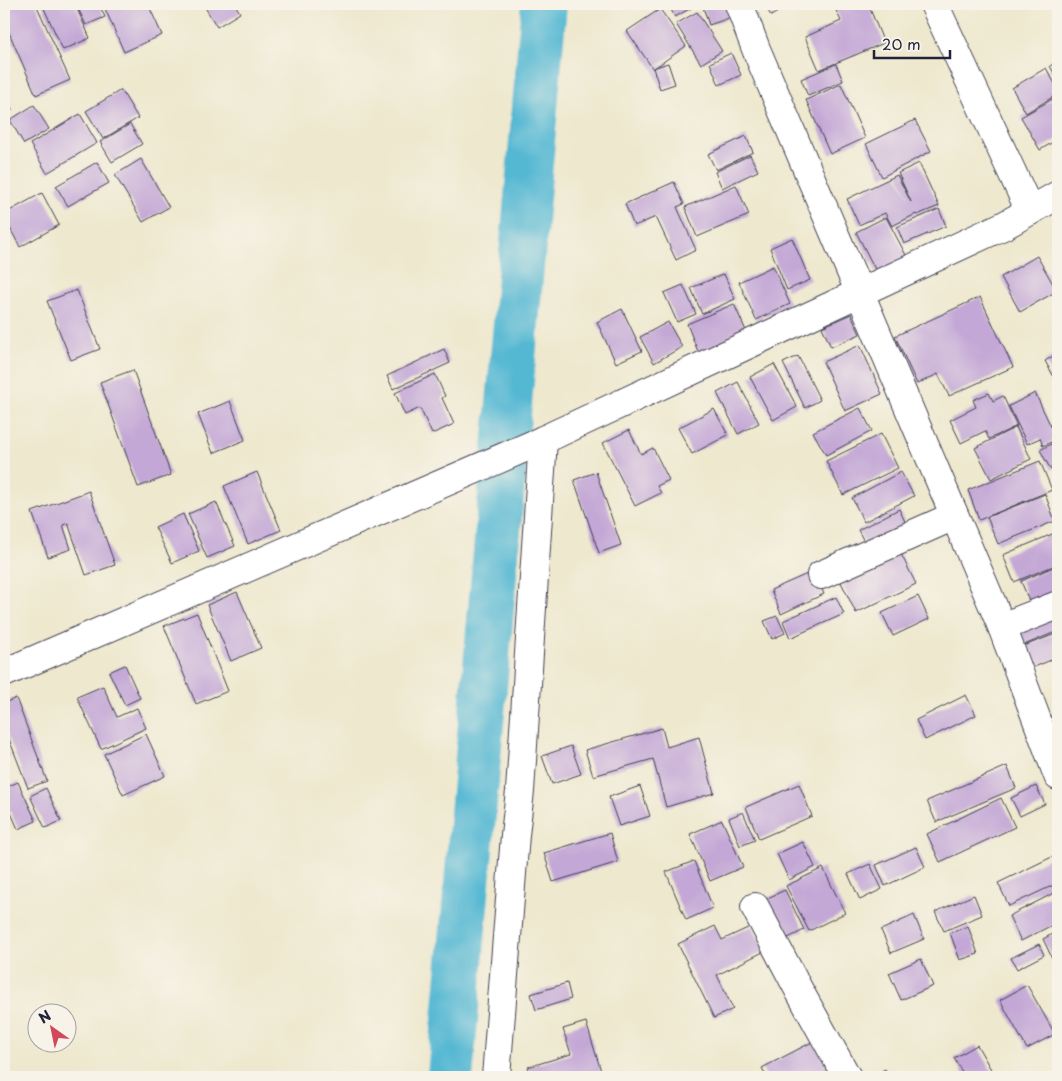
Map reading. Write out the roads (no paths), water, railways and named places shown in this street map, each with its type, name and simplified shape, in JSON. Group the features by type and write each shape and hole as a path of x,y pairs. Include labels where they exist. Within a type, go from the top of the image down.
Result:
{"street":[{"path":"739,4 756,49 859,293 1002,627 1058,776"},
{"path":"934,4 1030,211"},
{"path":"4,673 540,441 1006,225 1058,195"},
{"path":"496,1077 520,791 540,441"},
{"path":"821,575 954,516"},
{"path":"1002,627 1058,605"},
{"path":"755,908 847,1077"}],"waterway":[{"path":"450,1077 544,4"}]}
